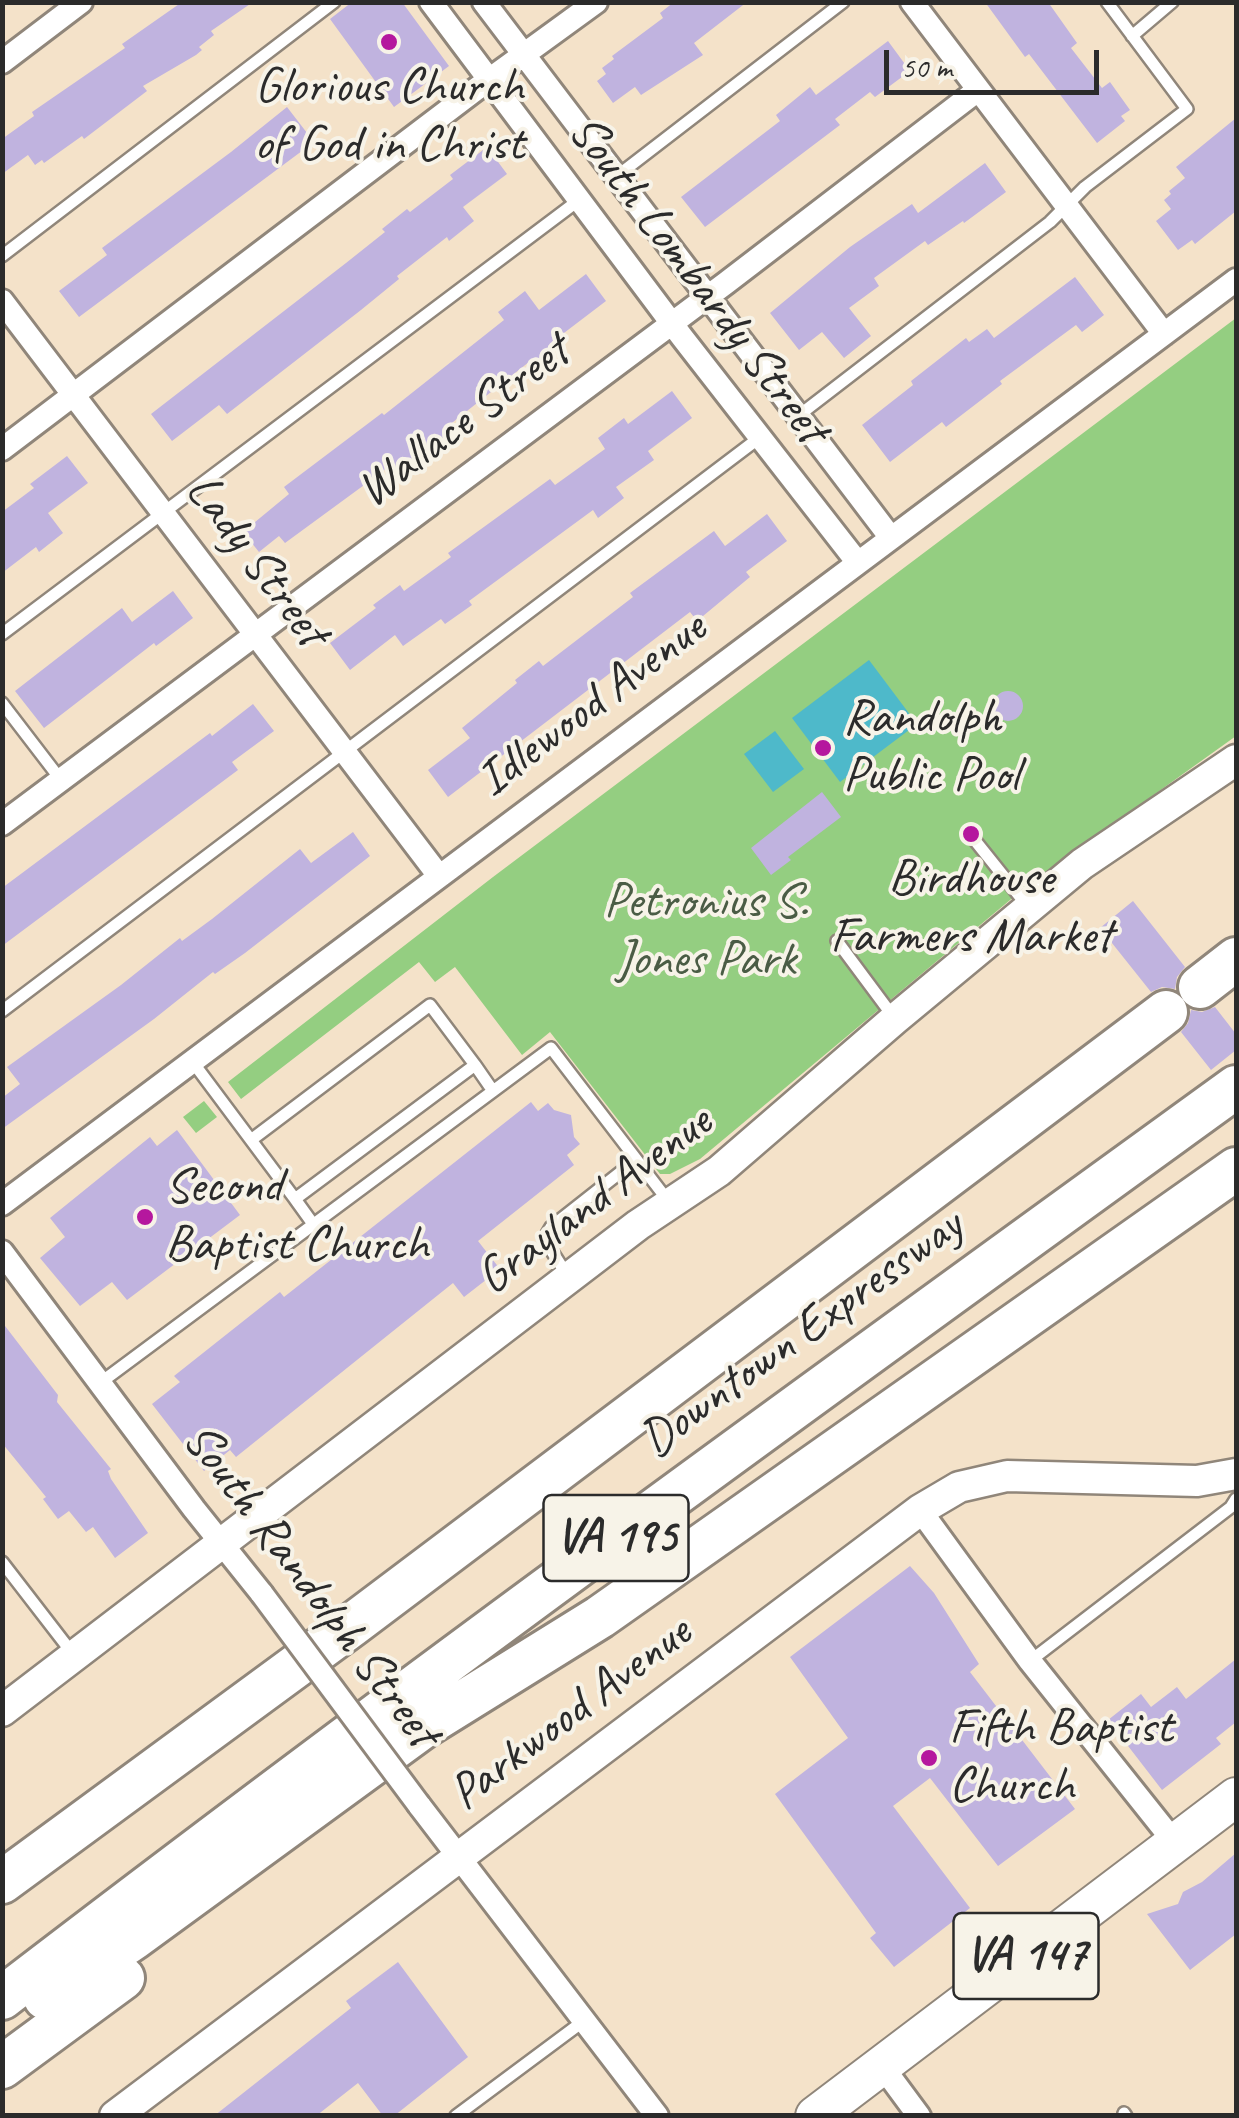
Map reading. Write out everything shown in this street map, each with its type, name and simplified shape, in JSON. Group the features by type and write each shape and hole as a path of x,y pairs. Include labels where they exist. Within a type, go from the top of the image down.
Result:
{"highway":[{"path":"1200,987 1236,959"},
{"name":"Downtown Expressway","path":"2,1882 352,1625 1166,1012"},
{"name":"Downtown Expressway","path":"2,1998 728,1454 1236,1087"},
{"path":"2,2026 134,1938 422,1727 600,1617 1236,1169"},
{"path":"2,2067 510,1692 600,1617"}],"main road":[{"name":"VA 147","path":"815,2116 1236,1797"}],"street":[{"path":"2,62 81,2"},
{"name":"South Lombardy Street","path":"431,2 858,564"},
{"name":"South Lombardy Street","path":"484,2 891,538"},
{"path":"2,449 596,2"},
{"path":"912,2 1164,334"},
{"name":"Wallace Street","path":"2,824 708,297 978,90"},
{"name":"Idlewood Avenue","path":"2,1204 1236,280"},
{"name":"Lady Street","path":"2,301 439,876"},
{"name":"Grayland Avenue","path":"2,1711 570,1278 670,1203 719,1172 1082,864 1236,760"},
{"name":"South Randolph Street","path":"2,1252 657,2116"},
{"name":"Parkwood Avenue","path":"115,2116 920,1510 960,1487 1007,1476 1197,1480 1236,1474"},
{"path":"920,1510 1030,1661 1174,1843"},
{"path":"882,2066 918,2116"}],"lane":[{"path":"2,256 334,2"},
{"path":"616,176 843,2"},
{"path":"798,416 1050,222 1084,186 1187,109 1107,2"},
{"path":"1132,36 1172,2"},
{"path":"2,634 579,200"},
{"path":"2,1011 759,438"},
{"path":"2,703 61,780"},
{"path":"969,833 1029,908"},
{"path":"837,941 895,1019"},
{"path":"251,1140 430,1005 493,1091"},
{"path":"100,1383 551,1048 670,1203"},
{"path":"192,1060 314,1224"},
{"path":"296,1199 474,1065"},
{"path":"570,1278 544,1239 550,1227 636,1160"},
{"path":"1030,1661 1236,1499"},
{"path":"2,1562 76,1657"},
{"path":"456,2116 584,2020"}],"green space":[{"name":"Petronius S. Jones Park","path":"1236,318 1236,736 1028,885 700,1159 670,1174 660,1174 550,1032 522,1055 455,967 435,982 419,962 241,1099 228,1082 493,877"},
{"path":"204,1101 217,1117 196,1133 183,1117"}],"water":[{"path":"869,660 917,724 840,782 792,718"},
{"path":"775,731 804,769 773,792 744,754"}],"building":[{"path":"182,2 253,2 211,31 214,35 199,47 202,50 196,55 143,86 147,91 84,139 82,136 44,163 42,160 35,165 28,155 2,174 2,139 34,116 32,112 125,48 122,44"},
{"name":"Glorious Church of God in Christ","path":"352,2 402,2 449,66 394,107 330,19"},
{"path":"674,2 747,2 694,43 703,55 641,95 635,87 613,103 597,81 606,74 602,68 663,18 660,13"},
{"path":"985,2 1048,2 1077,43 1071,48 1102,88 1110,82 1130,110 1121,116 1125,121 1097,143"},
{"path":"888,41 910,71 875,97 870,92 835,119 840,125 705,227 681,197 780,121 776,115 810,87 816,95"},
{"path":"287,107 314,142 79,317 59,291 107,255 102,248"},
{"path":"1236,118 1236,211 1195,244 1192,240 1178,250 1156,221 1171,209 1164,200 1171,194 1169,191 1185,178 1176,167"},
{"path":"487,147 507,174 463,207 474,221 397,276 399,279 361,310 227,414 219,405 172,441 151,414 385,232 382,229 407,209 410,212 453,179 450,175"},
{"path":"985,163 1006,192 928,245 925,241 874,278 879,286 849,308 871,336 844,358 822,332 799,350 770,313 850,247 912,204 918,213"},
{"path":"586,274 606,301 560,336 564,341 537,362 534,358 448,426 452,431 391,476 386,469 285,543 279,536 259,552 243,532 289,494 284,487 384,415 504,320 498,312 525,291 539,310"},
{"path":"1075,277 1104,315 1082,332 1076,325 946,427 942,422 890,462 862,425 966,338 969,342 987,329 994,338"},
{"path":"672,391 692,418 648,451 654,460 616,487 624,498 598,518 593,510 469,601 472,605 445,624 441,619 403,646 395,635 350,670 330,643 376,608 373,605 400,585 404,591 451,557 448,553 550,479 555,485 605,449 598,438 624,418 628,424"},
{"path":"67,456 88,483 48,513 63,533 39,552 36,547 2,573 2,512"},
{"path":"767,514 787,541 746,572 750,577 697,621 690,612 448,797 428,770 470,738 462,728 517,683 515,680 539,661 543,666 633,597 630,593 714,531 725,546"},
{"path":"173,591 193,618 156,646 154,643 44,728 15,691 122,608 132,622"},
{"path":"1008,691 1018,696 1023,706 1018,716 1008,721 998,716 993,706 998,696"},
{"path":"253,704 274,731 232,762 238,770 2,946 2,888"},
{"path":"822,792 841,817 788,857 791,860 771,875 751,848"},
{"path":"353,832 370,856 245,953 213,972 2,1129 2,1098 20,1084 7,1067 180,938 182,941 212,919 300,849 311,863"},
{"path":"1133,901 1185,967 1177,977 1175,989 1162,987 1151,992 1100,928"},
{"path":"1215,1007 1236,1034 1236,1050 1211,1070 1181,1032 1191,1010 1202,1012"},
{"path":"531,1102 538,1111 548,1103 554,1110 571,1115 574,1137 580,1144 567,1155 574,1165 478,1241 500,1269 464,1297 453,1283 236,1457 230,1450 204,1471 152,1404 180,1382 174,1376 280,1292 284,1297"},
{"name":"Second Baptist Church","path":"177,1130 240,1215 127,1300 112,1282 80,1306 40,1258 65,1237 50,1218 150,1137 157,1146"},
{"path":"2,1322 58,1395 57,1402 111,1469 111,1479 148,1533 115,1558 93,1527 86,1532 69,1511 58,1519 43,1499 46,1497 2,1443"},
{"name":"Fifth Baptist Church","path":"910,1566 934,1593 979,1664 970,1672 1075,1809 998,1866 930,1778 893,1806 970,1908 894,1967 870,1938 876,1933 775,1794 848,1738 790,1657"},
{"path":"1236,1659 1236,1722 1216,1738 1221,1744 1162,1790 1108,1720 1141,1694 1151,1707 1177,1687 1186,1699"},
{"path":"1236,1853 1236,1934 1190,1970 1147,1914 1178,1904 1183,1892 1202,1882"},
{"path":"398,1962 468,2057 394,2116 383,2116 358,2083 316,2116 214,2116 351,2008 346,2001"}],"place":[{"name":"Glorious Church of God in Christ","path":"389,42"},
{"name":"Randolph Public Pool","path":"823,748"},
{"name":"Birdhouse Farmers Market","path":"971,834"},
{"name":"Second Baptist Church","path":"145,1217"},
{"name":"Fifth Baptist Church","path":"929,1758"}]}
